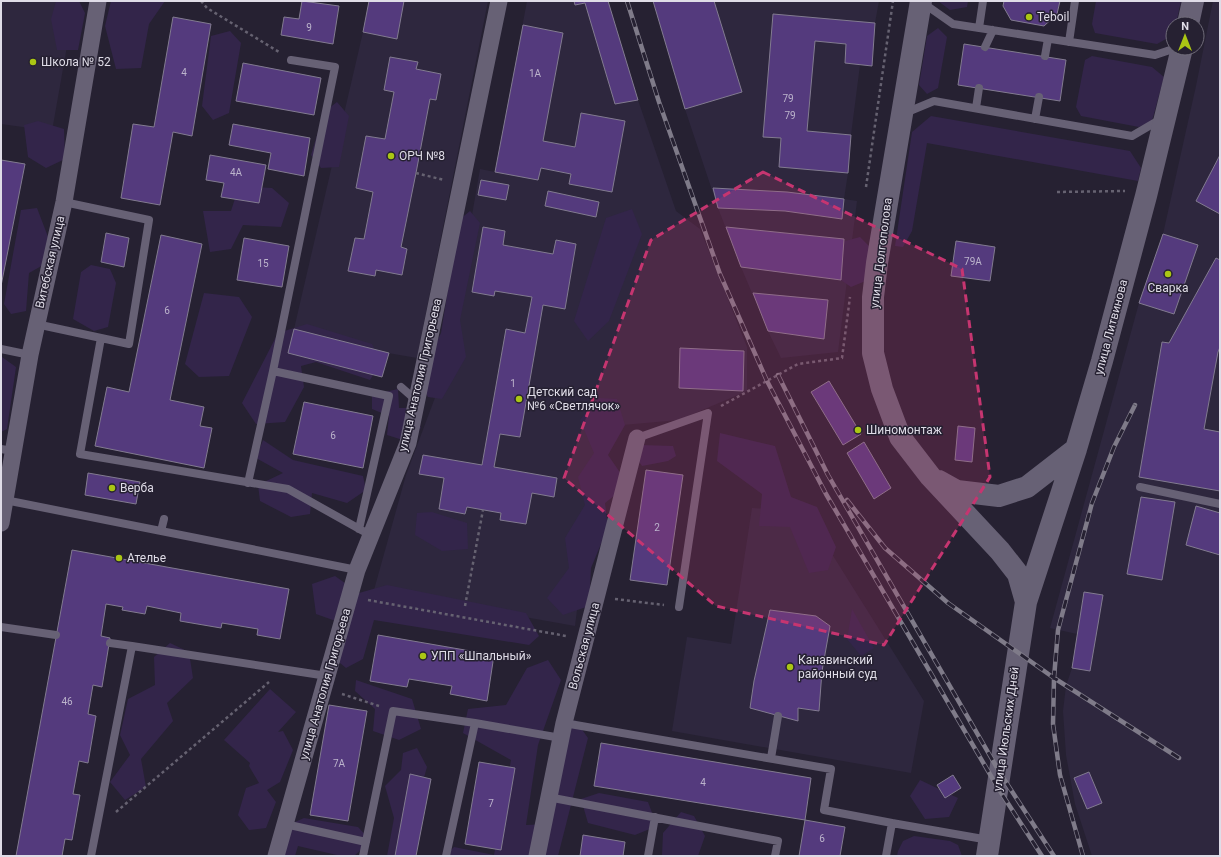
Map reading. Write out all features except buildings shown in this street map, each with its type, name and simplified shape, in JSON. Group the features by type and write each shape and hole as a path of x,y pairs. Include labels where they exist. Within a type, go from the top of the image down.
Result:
{"street":[{"name":"Витебская улица","path":"1,523 5,500 7,450 64,202 98,1"},
{"name":"улица Анатолия Григорьева","path":"276,856 350,596 365,532 408,443 500,1"},
{"name":"улица Долгополова","path":"921,1 877,263 874,296 873,353 882,389 900,437 930,476 1014,568 1018,574 1026,602"},
{"path":"1190,16 1193,1"},
{"name":"улица Литвинова","path":"1026,602 1076,449 1102,361 1180,56"},
{"name":"Вольская улица","path":"537,856 562,731 637,438"},
{"path":"930,476 957,492 999,496 1027,487 1076,449"},
{"name":"улица Июльских Дней","path":"988,848 1026,602"}],"lane":[{"path":"921,1 953,24 1155,55 1165,52"},
{"path":"979,28 983,1"},
{"path":"1069,42 1075,1"},
{"path":"985,47 993,30"},
{"path":"1045,56 1048,39"},
{"path":"248,483 273,371 335,67 291,60"},
{"path":"976,108 979,88"},
{"path":"1035,119 1039,97"},
{"path":"902,115 934,101 1132,136 1165,116"},
{"path":"36,324 129,344 149,220 64,202"},
{"path":"101,338 80,454 288,489 365,532 389,396 273,371"},
{"path":"1,349 30,355"},
{"path":"401,387 417,401"},
{"path":"637,438 708,413 679,607"},
{"path":"1140,486 1220,504"},
{"path":"5,500 357,570"},
{"path":"161,531 164,519"},
{"path":"1,627 56,635"},
{"path":"110,643 284,669 325,682"},
{"path":"91,856 132,646"},
{"path":"363,856 393,711 475,724 562,731 771,758 831,769 824,810 892,823 988,848"},
{"path":"771,758 778,716"},
{"path":"446,856 475,724"},
{"path":"548,797 778,841 774,856"},
{"path":"648,856 655,817"},
{"path":"886,856 892,823"},
{"path":"285,824 366,842"}],"path":[{"path":"201,1 207,8 291,60"},
{"path":"416,173 452,181 461,185"},
{"path":"1057,192 1130,192"},
{"path":"708,413 798,364 842,358"},
{"path":"465,606 483,510"},
{"path":"350,596 586,640"},
{"path":"597,597 679,607"},
{"path":"97,828 284,669"},
{"path":"325,682 393,711"}],"highlighted area":[{"path":"763,172 962,269 990,477 884,645 716,606 564,478 651,240"}],"shaded area":[{"name":"Школа № 52","path":"1,1 75,1 52,131 1,124"},
{"path":"56,1 79,1 85,13 78,50 57,50 51,19"},
{"path":"111,1 165,1 149,24 141,68 116,69 105,26"},
{"path":"369,1 488,1 417,358 388,353 294,329"},
{"path":"527,1 608,1 638,100 676,211 700,229 747,347 747,391 679,420 600,427 575,626 374,590 406,475 445,371 480,169 495,172"},
{"path":"653,1 879,1 875,23 872,66 860,65 851,135 844,199 857,201 838,352 781,358 741,267 718,208 685,109"},
{"path":"938,1 968,1 967,7 950,10"},
{"path":"1096,1 1181,1 1178,16 1165,16 1165,40 1157,44 1095,33 1092,24"},
{"path":"1213,1 1220,1 1220,856 1092,856 1075,804 1066,755 1063,711 1066,686 1072,668 1077,634 1050,628 1139,303 1163,234 1202,56 1205,56 1205,41"},
{"path":"938,28 947,37 938,88 927,94 919,85 927,36"},
{"path":"230,31 241,43 229,113 213,120 202,106 211,36"},
{"path":"1092,56 1152,67 1164,77 1152,121 1139,127 1081,116 1076,107 1085,60"},
{"path":"337,102 349,116 339,167 321,168 311,155 324,112"},
{"path":"931,116 1130,151 1141,168 1138,181 927,143 912,231 903,247 895,246 912,132"},
{"path":"38,121 64,129 65,159 46,168 28,157 24,125"},
{"path":"239,186 272,188 289,203 281,227 243,225 231,249 210,252 203,211 231,211"},
{"path":"37,208 50,242 45,264 29,273 26,311 11,314 4,304 21,210"},
{"path":"632,209 642,234 609,321 588,341 574,321 606,218"},
{"path":"470,211 480,223 460,320 466,357 442,399 428,397 418,381 441,333 459,220"},
{"path":"860,237 873,250 868,280 851,287 835,276 838,243"},
{"path":"91,265 110,269 116,283 108,327 94,331 73,319 81,272"},
{"path":"204,293 239,297 252,317 229,376 199,377 185,364"},
{"path":"307,324 372,344 381,363 370,380 316,362 301,366 304,387 285,422 256,424 242,403 278,333"},
{"path":"2,357 16,367 7,429 1,432 1,358"},
{"path":"398,389 399,408 411,408 421,428 406,441 387,435 389,416 372,409 372,395"},
{"path":"598,398 617,399 625,425 608,455 621,474 619,492 605,503 608,527 591,568 589,606 563,615 547,598 569,568 565,538 585,505 578,477 594,453 580,420"},
{"path":"720,433 775,446 791,497 817,507 836,547 828,570 809,573 790,527 759,526 762,494 717,461"},
{"path":"263,440 293,460 363,476 366,490 347,503 312,493 310,514 291,517 260,501 258,485 283,473 256,458"},
{"path":"640,445 673,446 676,456 668,461 642,466 635,456"},
{"path":"752,508 805,511 924,701 911,773 672,731 687,637 731,644"},
{"path":"432,512 467,523 468,549 442,551 415,535 417,513"},
{"path":"335,576 359,593 387,585 526,613 539,636 529,645 374,620 363,659 346,668 329,654 344,624 316,614 312,584"},
{"path":"852,609 874,648 861,656 847,639"},
{"path":"170,643 189,652 193,678 167,703 173,721 141,759 146,787 125,800 110,782 130,755 120,735 128,699 155,685 154,657"},
{"path":"548,660 561,680 538,745 526,825 549,824 565,733 575,720 588,738 558,856 445,856 454,847 494,855 511,760 463,733 468,709 506,705 527,668"},
{"path":"356,680 412,699 421,729 399,740 373,731 375,709 355,691"},
{"path":"270,689 296,712 278,732 283,731 293,750 280,782 267,790 276,802 266,828 249,830 238,815 246,788 259,783 249,766 250,763 224,740"},
{"path":"417,748 427,767 412,820 410,856 387,856 394,818 385,786 401,770 403,753"},
{"path":"920,780 958,798 949,817 925,819 910,796"},
{"path":"599,793 648,802 657,826 635,835 588,823 581,799"},
{"path":"681,812 694,816 705,836 698,856 662,856 663,833"},
{"path":"304,818 358,827 371,841 354,856 341,856 298,846 295,856 272,856 279,829"},
{"path":"914,836 950,841 958,845 962,856 897,856 903,841"}],"railway":[{"path":"627,1 659,102 720,274 767,381 826,494 998,788 1042,856"},
{"path":"778,375 828,475 1000,773 1054,856"},
{"path":"1083,856 1060,775 1053,724 1054,678 1058,630 1092,503 1114,447 1135,405"},
{"path":"847,500 885,548 948,603 1054,678 1179,758"}],"place":[{"name":"Teboil","path":"1029,17"},
{"name":"Школа № 52","path":"33,62"},
{"name":"ОРЧ №8","path":"391,156"},
{"name":"Сварка","path":"1168,274"},
{"name":"Детский сад №6 «Светлячок»","path":"519,399"},
{"name":"Шиномонтаж","path":"858,430"},
{"name":"Верба","path":"112,488"},
{"name":"Ателье","path":"119,558"},
{"name":"УПП «Шпальный»","path":"423,656"},
{"name":"Канавинский районный суд","path":"790,667"}]}
